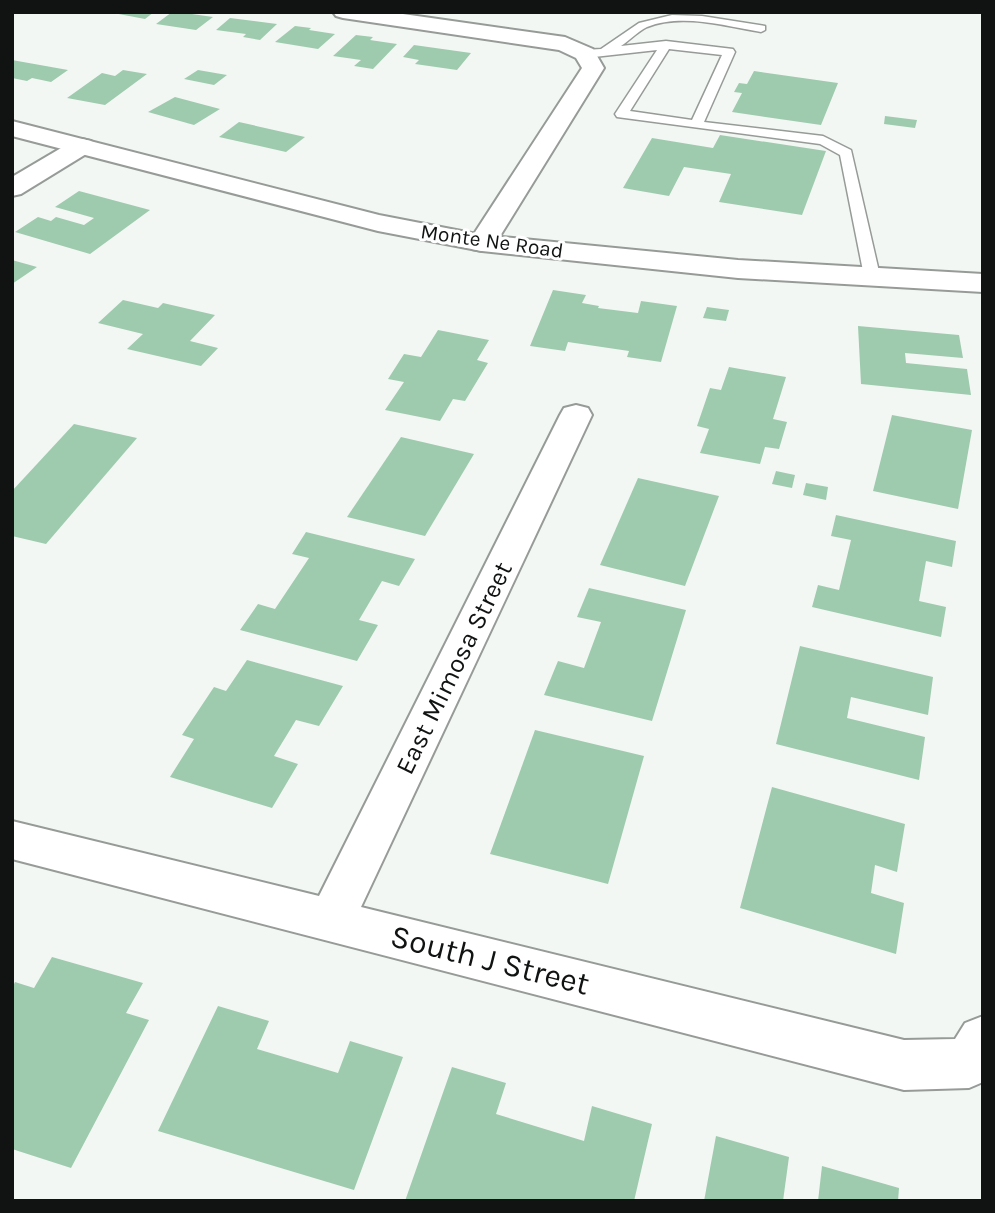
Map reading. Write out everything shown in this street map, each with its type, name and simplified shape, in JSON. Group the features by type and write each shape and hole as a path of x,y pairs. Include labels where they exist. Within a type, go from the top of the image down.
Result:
{"street":[{"path":"343,12 565,44 585,54 593,68 500,219 482,243"},
{"name":"Monte Ne Road","path":"12,128 390,226 482,243 738,269 983,283"},
{"path":"12,188 82,146"},
{"name":"East Mimosa Street","path":"331,920 576,415"},
{"name":"South J Street","path":"12,840 904,1065 976,1052"}],"lane":[{"path":"585,54 618,45 628,33 643,25 677,16 761,28"},
{"path":"585,54 666,45 729,52 696,125"},
{"path":"666,45 622,114 823,140 846,153 873,276"}],"building":[{"path":"108,12 154,12 145,19"},
{"path":"172,12 195,12 192,14 213,17 196,30 156,24"},
{"path":"230,18 277,24 260,40 243,37 246,34 216,30"},
{"path":"295,26 335,34 318,49 275,42"},
{"path":"356,35 397,44 373,69 354,66 361,60 333,56"},
{"path":"414,45 471,53 457,70 415,64 419,60 403,57"},
{"path":"12,60 68,70 51,82 32,78 27,81 12,78"},
{"path":"123,70 147,74 105,105 67,98 102,73 115,76"},
{"path":"198,70 227,75 214,85 184,79"},
{"path":"754,71 838,83 821,125 732,112 742,93 734,92 739,83 747,84"},
{"path":"175,97 220,109 194,125 148,112"},
{"path":"885,116 917,120 915,128 884,124"},
{"path":"239,122 305,137 286,152 219,137"},
{"path":"720,135 826,151 802,215 719,202 731,174 684,167 669,196 623,188 652,138 713,148"},
{"path":"79,191 150,210 90,254 15,232 38,217 51,221 56,217 84,225 94,218 55,207"},
{"path":"12,260 37,267 12,284"},
{"path":"553,290 586,295 582,303 599,306 598,308 638,313 641,301 677,306 661,362 627,357 629,351 568,342 565,351 530,346"},
{"path":"123,300 158,308 163,303 215,315 190,341 218,348 201,366 127,349 143,334 98,323"},
{"path":"707,307 729,310 726,321 703,318"},
{"path":"858,326 959,335 963,358 905,353 906,363 967,369 971,395 861,384"},
{"path":"438,330 489,340 477,360 488,363 465,401 453,399 440,421 385,410 404,382 388,379 404,354 421,357"},
{"path":"729,367 786,377 773,419 787,422 779,449 765,447 760,464 700,453 709,429 697,426 710,388 721,390"},
{"path":"892,415 972,430 958,509 873,491"},
{"path":"74,424 137,438 46,544 12,536 12,491"},
{"path":"401,437 474,454 425,536 347,517"},
{"path":"776,471 795,475 792,488 772,484"},
{"path":"638,478 719,496 685,586 600,565"},
{"path":"806,483 828,487 826,500 803,495"},
{"path":"836,515 956,541 952,567 926,561 919,601 946,607 941,637 812,607 818,585 839,590 851,540 831,536"},
{"path":"306,532 415,559 399,586 382,581 359,620 378,625 357,661 240,630 258,604 275,609 309,558 292,554"},
{"path":"589,588 686,610 652,721 544,695 558,661 584,668 601,622 577,617"},
{"path":"800,646 933,677 928,715 851,697 847,718 925,737 919,780 776,744"},
{"path":"247,660 343,686 319,726 296,720 274,756 298,764 272,808 170,777 194,739 182,735 214,687 226,691"},
{"path":"535,730 644,756 608,884 490,854"},
{"path":"772,787 905,824 897,872 875,865 871,893 904,903 896,954 740,908"},
{"path":"52,957 143,983 126,1013 149,1020 71,1168 12,1149 12,988 15,982 34,988"},
{"path":"218,1006 269,1021 257,1049 338,1073 350,1041 403,1057 354,1190 158,1131"},
{"path":"452,1067 506,1083 496,1114 584,1141 592,1106 652,1124 634,1201 405,1201"},
{"path":"716,1136 789,1157 783,1201 704,1201"},
{"path":"822,1166 899,1188 898,1201 818,1201"}]}
